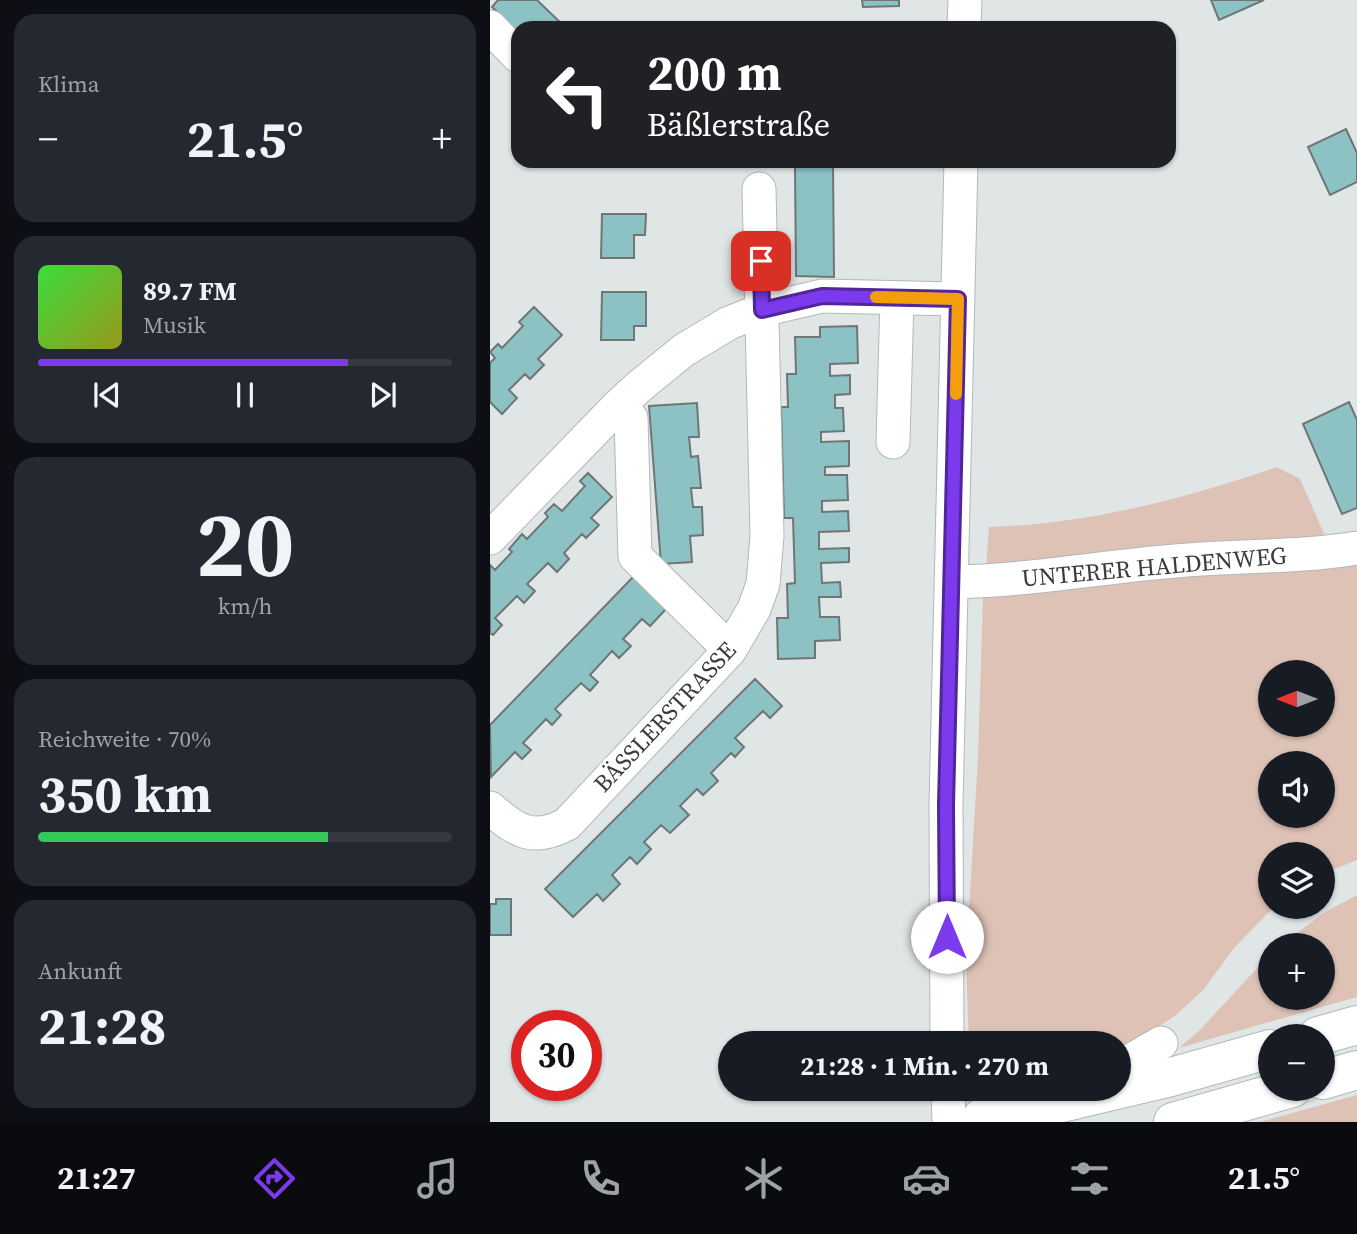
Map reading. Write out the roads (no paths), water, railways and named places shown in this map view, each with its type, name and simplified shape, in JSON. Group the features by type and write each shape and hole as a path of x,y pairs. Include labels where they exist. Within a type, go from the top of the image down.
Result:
{"highway":[{"path":"1335,1031 1357,1025"},
{"path":"981,1122 1171,1077 1258,1052"},
{"path":"1335,1076 1357,1070"},
{"path":"1172,1122 1258,1098"}],"street":[{"path":"964,21 965,0"},
{"path":"490,27 511,49"},
{"path":"947,1031 946,805 961,168"},
{"name":"BÄSSLERSTRASSE","path":"490,808 510,826 530,834 549,833 567,824 730,650 754,609 763,584 766,558 759,189"},
{"path":"490,538 618,406 684,350 729,323 762,310 822,296 958,299"},
{"path":"893,442 897,298"},
{"path":"618,406 631,418 635,556 730,650"},
{"name":"UNTERER HALDENWEG","path":"951,582 986,582 1176,561 1322,553 1357,548"},
{"path":"1131,1060 1161,1043"},
{"path":"948,1101 948,1122"},
{"path":"971,1122 1004,1101"}]}
